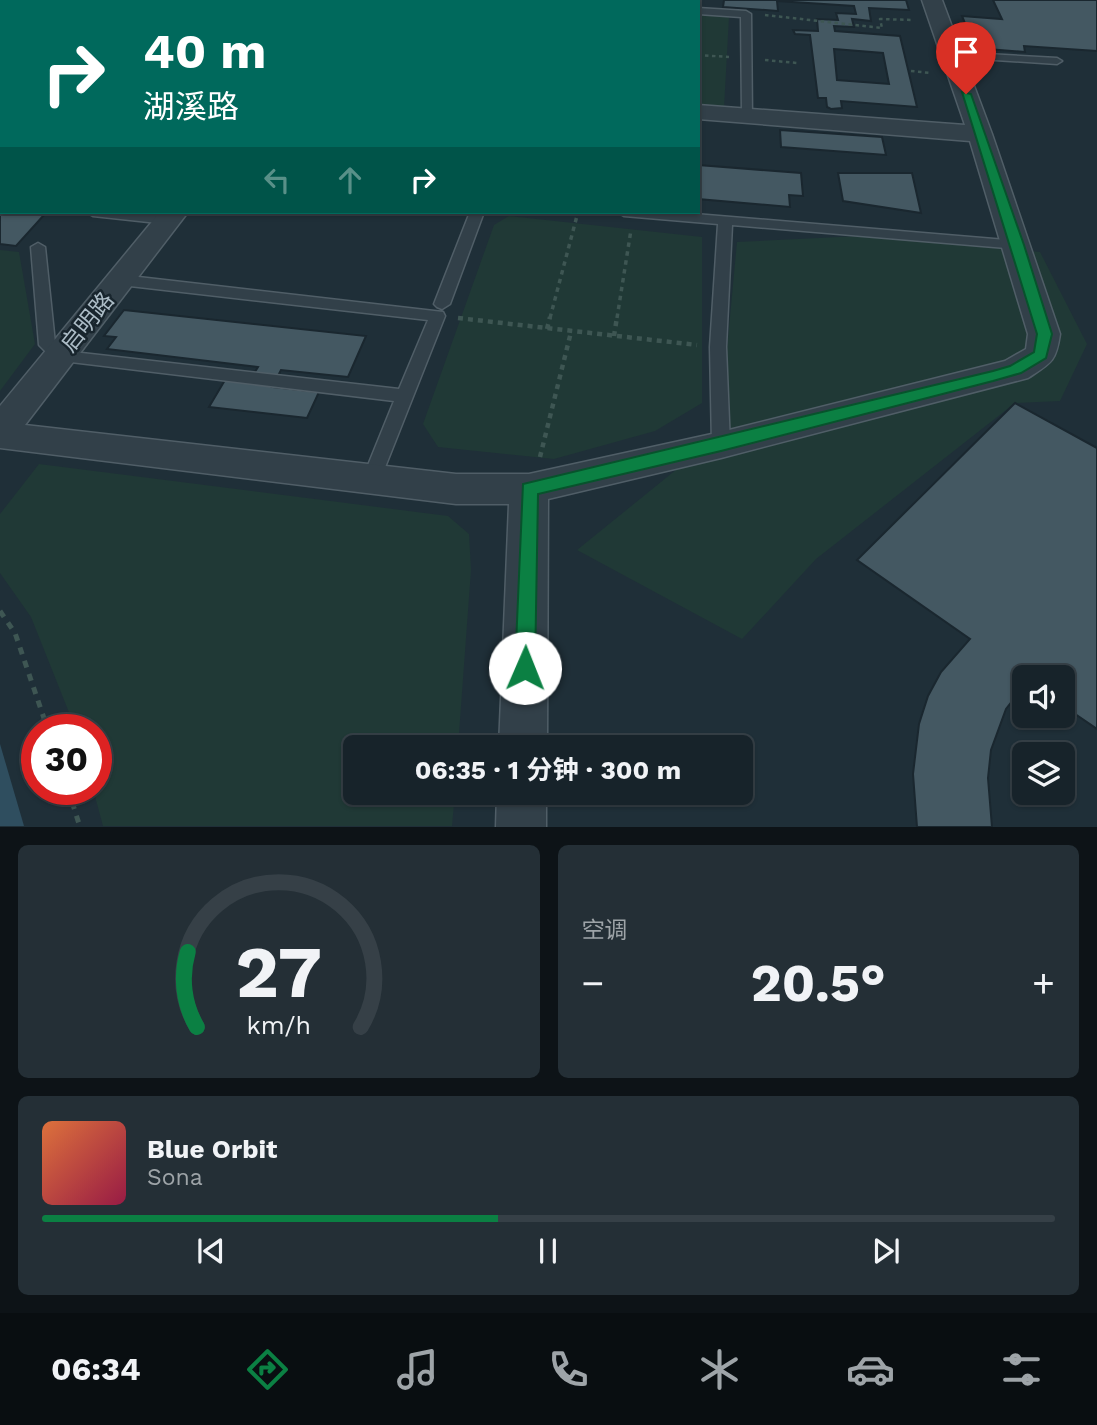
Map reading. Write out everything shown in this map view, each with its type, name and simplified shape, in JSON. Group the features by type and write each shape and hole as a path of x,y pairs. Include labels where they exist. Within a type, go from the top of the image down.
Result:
{"street":[{"path":"0,433 456,489 529,489 721,445 1016,370 1041,354 1044,334 1018,245 980,134 942,64 921,6"},
{"path":"700,112 980,134"},
{"name":"启明路","path":"0,433 170,216"},
{"path":"523,735 529,489"},
{"path":"521,827 522,805"}],"lane":[{"path":"700,11 747,14 748,116"},
{"path":"942,64 1057,61"},
{"path":"130,214 170,216"},
{"path":"371,480 476,214"},
{"path":"645,214 1018,245"},
{"path":"721,445 718,347 725,221"},
{"path":"38,247 47,345 60,356 405,396"},
{"path":"121,280 440,310"}],"path":[{"path":"747,14 816,19 849,26 882,28 880,19 914,22 921,6"},
{"path":"700,54 797,62"},
{"path":"911,71 942,64"},
{"path":"547,329 577,214"},
{"path":"614,336 634,214"},
{"path":"440,310 547,329 718,347"},
{"path":"529,489 571,332"},
{"path":"0,611 15,634 42,714"},
{"path":"73,805 80,827"}],"green space":[{"path":"700,15 729,17 724,108 700,106"},
{"path":"509,216 702,237 702,403 655,431 554,459 438,447 423,424 494,225"},
{"path":"860,236 1040,252 1087,344 1060,401 1015,403 816,559 742,639 577,550 719,435 737,242"},
{"path":"0,250 19,252 35,344 0,391"},
{"path":"39,464 448,516 469,534 471,570 459,735 343,735 343,805 454,805 452,826 103,826 97,805 112,805 112,714 70,714 31,617 0,573 0,514"}],"water":[{"path":"0,744 24,826 0,826"}],"building":[{"path":"724,0 906,0 909,10 869,8 871,21 852,19 854,27 834,26 835,31 900,36 917,107 841,101 842,108 831,109 827,107 826,98 818,98 810,35 795,34 793,30 818,31 817,19 838,20 836,13 856,14 854,6 777,1 778,11 723,7","holes":["834,49 883,53 889,84 837,80"]},
{"path":"993,0 1097,0 1097,51 1024,46 1025,52 975,48 962,16 1002,19"},
{"path":"780,130 882,137 886,155 781,147"},
{"path":"700,165 801,173 803,196 789,195 790,207 700,199"},
{"path":"838,173 912,173 921,213 843,201"},
{"path":"0,214 44,215 16,246 0,244"},
{"path":"124,310 366,336 348,377 281,370 272,387 319,392 307,418 209,407 225,380 248,383 258,367 107,349 116,337 104,336"},
{"path":"1015,403 1097,448 1097,729 1075,714 1075,665 1012,665 1012,701 1006,709 991,750 988,778 992,827 917,827 913,774 919,724 928,696 941,672 970,639 857,560"}],"route":[{"path":"525,668 529,489 721,445 1016,370 1041,354 1044,334 1018,245 966,94"}]}
